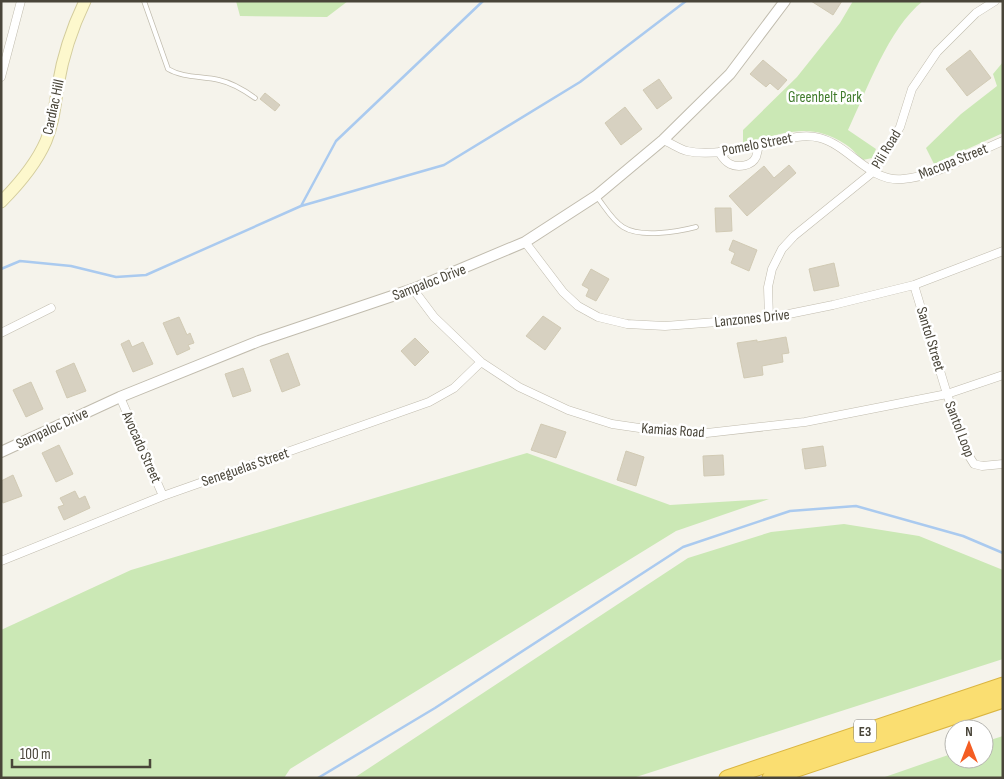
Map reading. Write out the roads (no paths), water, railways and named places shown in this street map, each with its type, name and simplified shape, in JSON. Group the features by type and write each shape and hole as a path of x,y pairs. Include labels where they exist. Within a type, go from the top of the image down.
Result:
{"highway":[{"name":"E3","path":"727,778 1003,685"},
{"name":"E3","path":"770,778 1003,700"}],"main road":[{"name":"Cardiac Hill","path":"1,202 17,186 34,163 46,140 54,116 64,54 74,23 85,1"}],"street":[{"path":"1,77 21,1"},
{"name":"Sampaloc Drive","path":"1,452 120,397 259,341 413,289 525,242 596,196 663,140 730,74 785,1"},
{"name":"Pili Road","path":"769,318 768,286 772,268 782,250 794,236 873,172 900,128 912,89 937,52 976,13 995,1"},
{"name":"Pomelo Street","path":"663,140 688,151 719,152 799,136 819,138 842,148 873,172"},
{"name":"Macopa Street","path":"873,172 887,178 902,180 918,177 1003,140"},
{"path":"719,152 733,165 744,166 752,162 756,157 759,145"},
{"name":"Lanzones Drive","path":"525,242 563,292 578,306 598,316 628,324 665,326 769,318 833,305 914,284 1003,251"},
{"name":"Santol Street","path":"914,284 947,394"},
{"name":"Kamias Road","path":"413,289 434,317 481,362 519,387 568,410 612,424 653,430 698,434 805,422 947,394 1003,375"},
{"path":"1,333 51,308"},
{"name":"Seneguelas Street","path":"1,561 163,496 429,402 454,388 481,362"},
{"name":"Santol Loop","path":"947,394 964,444 974,464 982,466 1003,464"},
{"name":"Avocado Street","path":"120,397 163,496"}],"lane":[{"path":"144,1 168,69 177,75 221,80 237,86 255,98"},
{"path":"596,196 623,227 639,232 674,232 696,227"}],"waterway":[{"path":"301,206 336,141 483,1"},
{"path":"1,269 20,261 71,266 116,277 146,275 301,206 444,165 580,82 686,1"},
{"path":"318,778 435,708 683,547 790,511 856,506 963,536 1003,553"}],"park label":[{"name":"Greenbelt Park","path":"825,97"}]}
